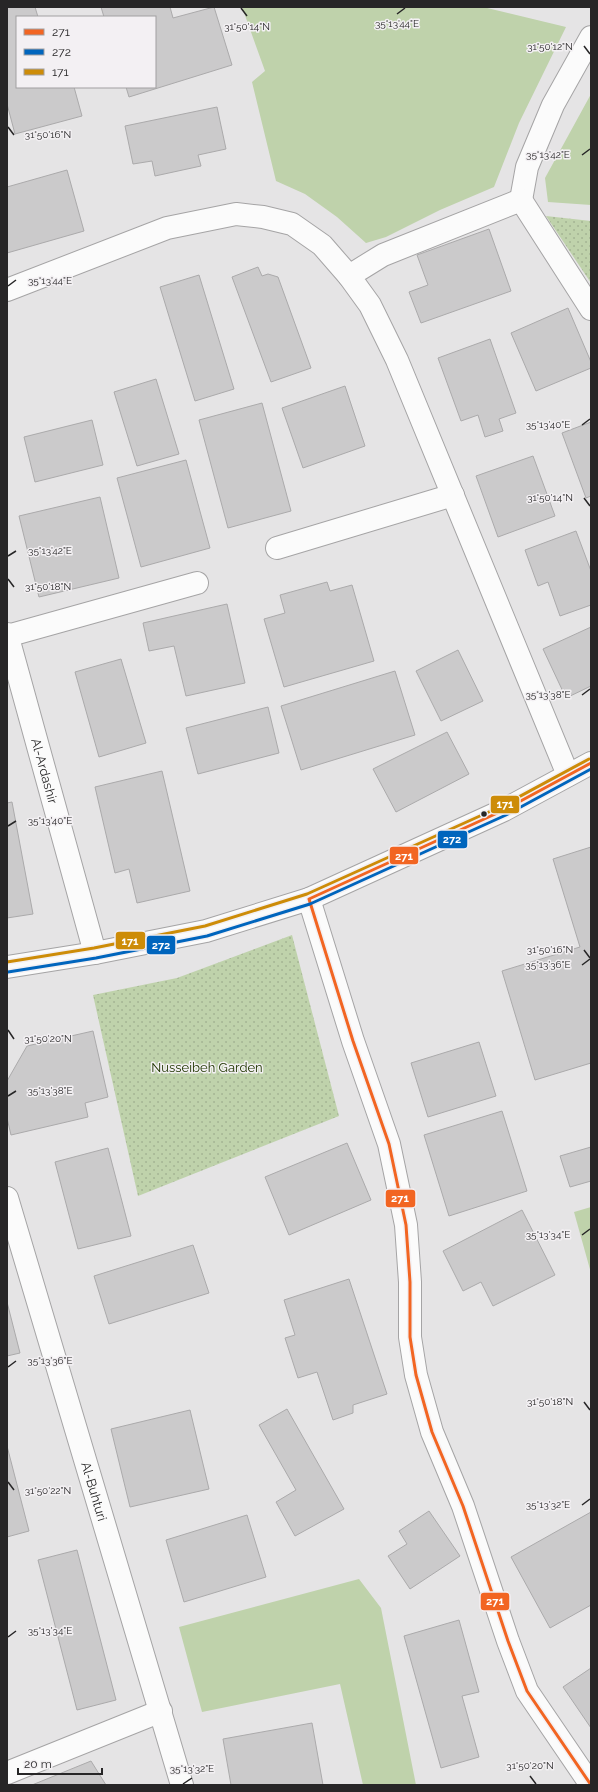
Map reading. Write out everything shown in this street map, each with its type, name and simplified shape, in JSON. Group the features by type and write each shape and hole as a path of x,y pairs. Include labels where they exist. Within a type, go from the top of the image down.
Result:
{"street":[{"path":"591,37 553,105 527,167 521,200 591,309"},
{"path":"349,276 383,255 521,200"},
{"path":"7,290 167,228 236,214 263,217 292,224 322,246 349,276 370,305 397,360 568,775"},
{"path":"277,548 453,495"},
{"path":"7,635 197,583"},
{"name":"Al-Ardashir","path":"7,635 95,953"},
{"path":"7,967 95,953 206,931 308,899 504,810 591,763"},
{"path":"308,899 352,1041 388,1144 406,1225 410,1282 410,1338 416,1375 432,1432 463,1506 508,1641 527,1691 591,1785"},
{"name":"Al-Buhturi","path":"7,1198 182,1785"},
{"path":"7,1773 161,1711"}],"green space":[{"path":"242,7 483,7 566,27 519,123 494,187 440,210 386,237 366,243 337,217 305,194 276,181 252,82 265,71"},
{"path":"591,94 591,205 548,202 545,178"},
{"path":"546,216 591,221 591,283"},
{"name":"Nusseibeh Garden","path":"292,935 339,1116 138,1196 93,995 177,978"},
{"path":"591,1207 591,1273 574,1212"},
{"path":"359,1579 381,1608 416,1785 363,1785 340,1684 202,1712 179,1627"}],"building":[{"path":"7,7 35,7 38,16 16,16 16,88 74,88 82,116 15,134 7,104"},
{"path":"101,7 170,7 173,18 214,7 232,65 129,97 126,88 156,88 156,16 104,16"},
{"path":"217,107 226,149 198,155 201,166 155,176 152,161 133,164 125,126"},
{"path":"67,170 84,231 7,253 7,187"},
{"path":"489,229 511,291 421,323 409,292 428,285 417,255"},
{"path":"258,267 262,276 268,274 278,277 311,368 271,382 232,277"},
{"path":"199,275 234,389 195,401 160,287"},
{"path":"568,308 591,362 591,368 536,391 511,333"},
{"path":"490,339 516,413 499,419 503,431 485,437 478,415 461,421 438,358"},
{"path":"156,379 179,454 137,466 114,392"},
{"path":"345,386 365,446 303,468 282,408"},
{"path":"262,403 291,511 228,528 199,420"},
{"path":"92,420 103,465 35,482 24,437"},
{"path":"591,422 591,496 586,498 562,433"},
{"path":"533,456 555,516 498,537 476,476"},
{"path":"186,460 210,548 141,567 117,478"},
{"path":"100,497 119,578 39,597 19,516"},
{"path":"576,531 591,571 591,605 560,616 548,582 538,586 525,550"},
{"path":"327,582 330,591 352,585 374,661 284,687 264,619 285,613 280,595"},
{"path":"227,604 245,683 186,696 174,646 149,651 143,623"},
{"path":"591,627 591,686 566,698 543,649"},
{"path":"458,650 483,701 441,721 416,671"},
{"path":"121,659 146,743 99,757 75,672"},
{"path":"395,671 415,735 301,770 281,706"},
{"path":"268,707 279,753 198,774 186,728"},
{"path":"447,732 469,774 396,812 373,769"},
{"path":"162,771 190,891 137,903 129,869 115,873 95,787"},
{"path":"12,802 33,914 7,918 7,803"},
{"path":"591,847 591,1063 535,1080 502,971 580,947 553,859"},
{"path":"93,1031 108,1097 85,1103 88,1117 11,1135 7,1118 7,1081 27,1046"},
{"path":"479,1042 496,1096 428,1117 411,1063"},
{"path":"502,1111 527,1191 449,1216 424,1135"},
{"path":"347,1143 371,1200 289,1235 265,1177"},
{"path":"591,1147 591,1181 570,1187 560,1156"},
{"path":"108,1148 131,1236 78,1249 55,1162"},
{"path":"522,1210 555,1275 493,1306 481,1282 463,1291 443,1251"},
{"path":"193,1245 209,1293 109,1324 94,1276"},
{"path":"349,1279 387,1394 353,1405 353,1413 333,1420 317,1372 298,1378 285,1338 295,1335 284,1300"},
{"path":"7,1302 20,1353 7,1356"},
{"path":"287,1409 344,1509 295,1536 276,1502 296,1490 259,1425"},
{"path":"190,1410 209,1489 130,1507 111,1429"},
{"path":"7,1446 29,1531 7,1537"},
{"path":"429,1511 460,1556 410,1589 388,1556 407,1544 399,1531"},
{"path":"591,1512 591,1605 550,1628 511,1557"},
{"path":"247,1515 266,1577 184,1602 166,1540"},
{"path":"77,1550 116,1700 77,1710 38,1560"},
{"path":"459,1620 479,1692 462,1696 479,1757 441,1768 404,1636"},
{"path":"591,1668 591,1728 563,1687"},
{"path":"312,1723 323,1785 231,1785 223,1739"},
{"path":"91,1761 106,1785 32,1785"}],"transit line":[{"name":"171","path":"7,962 94,948 205,926 307,894 502,806 589,759"},
{"name":"271","path":"591,763 504,810 309,899 353,1041 389,1144 406,1225 410,1282 410,1337 416,1375 432,1432 463,1506 508,1641 527,1691 591,1785"},
{"name":"272","path":"8,972 96,958 207,936 310,904 506,815 591,769"}]}
